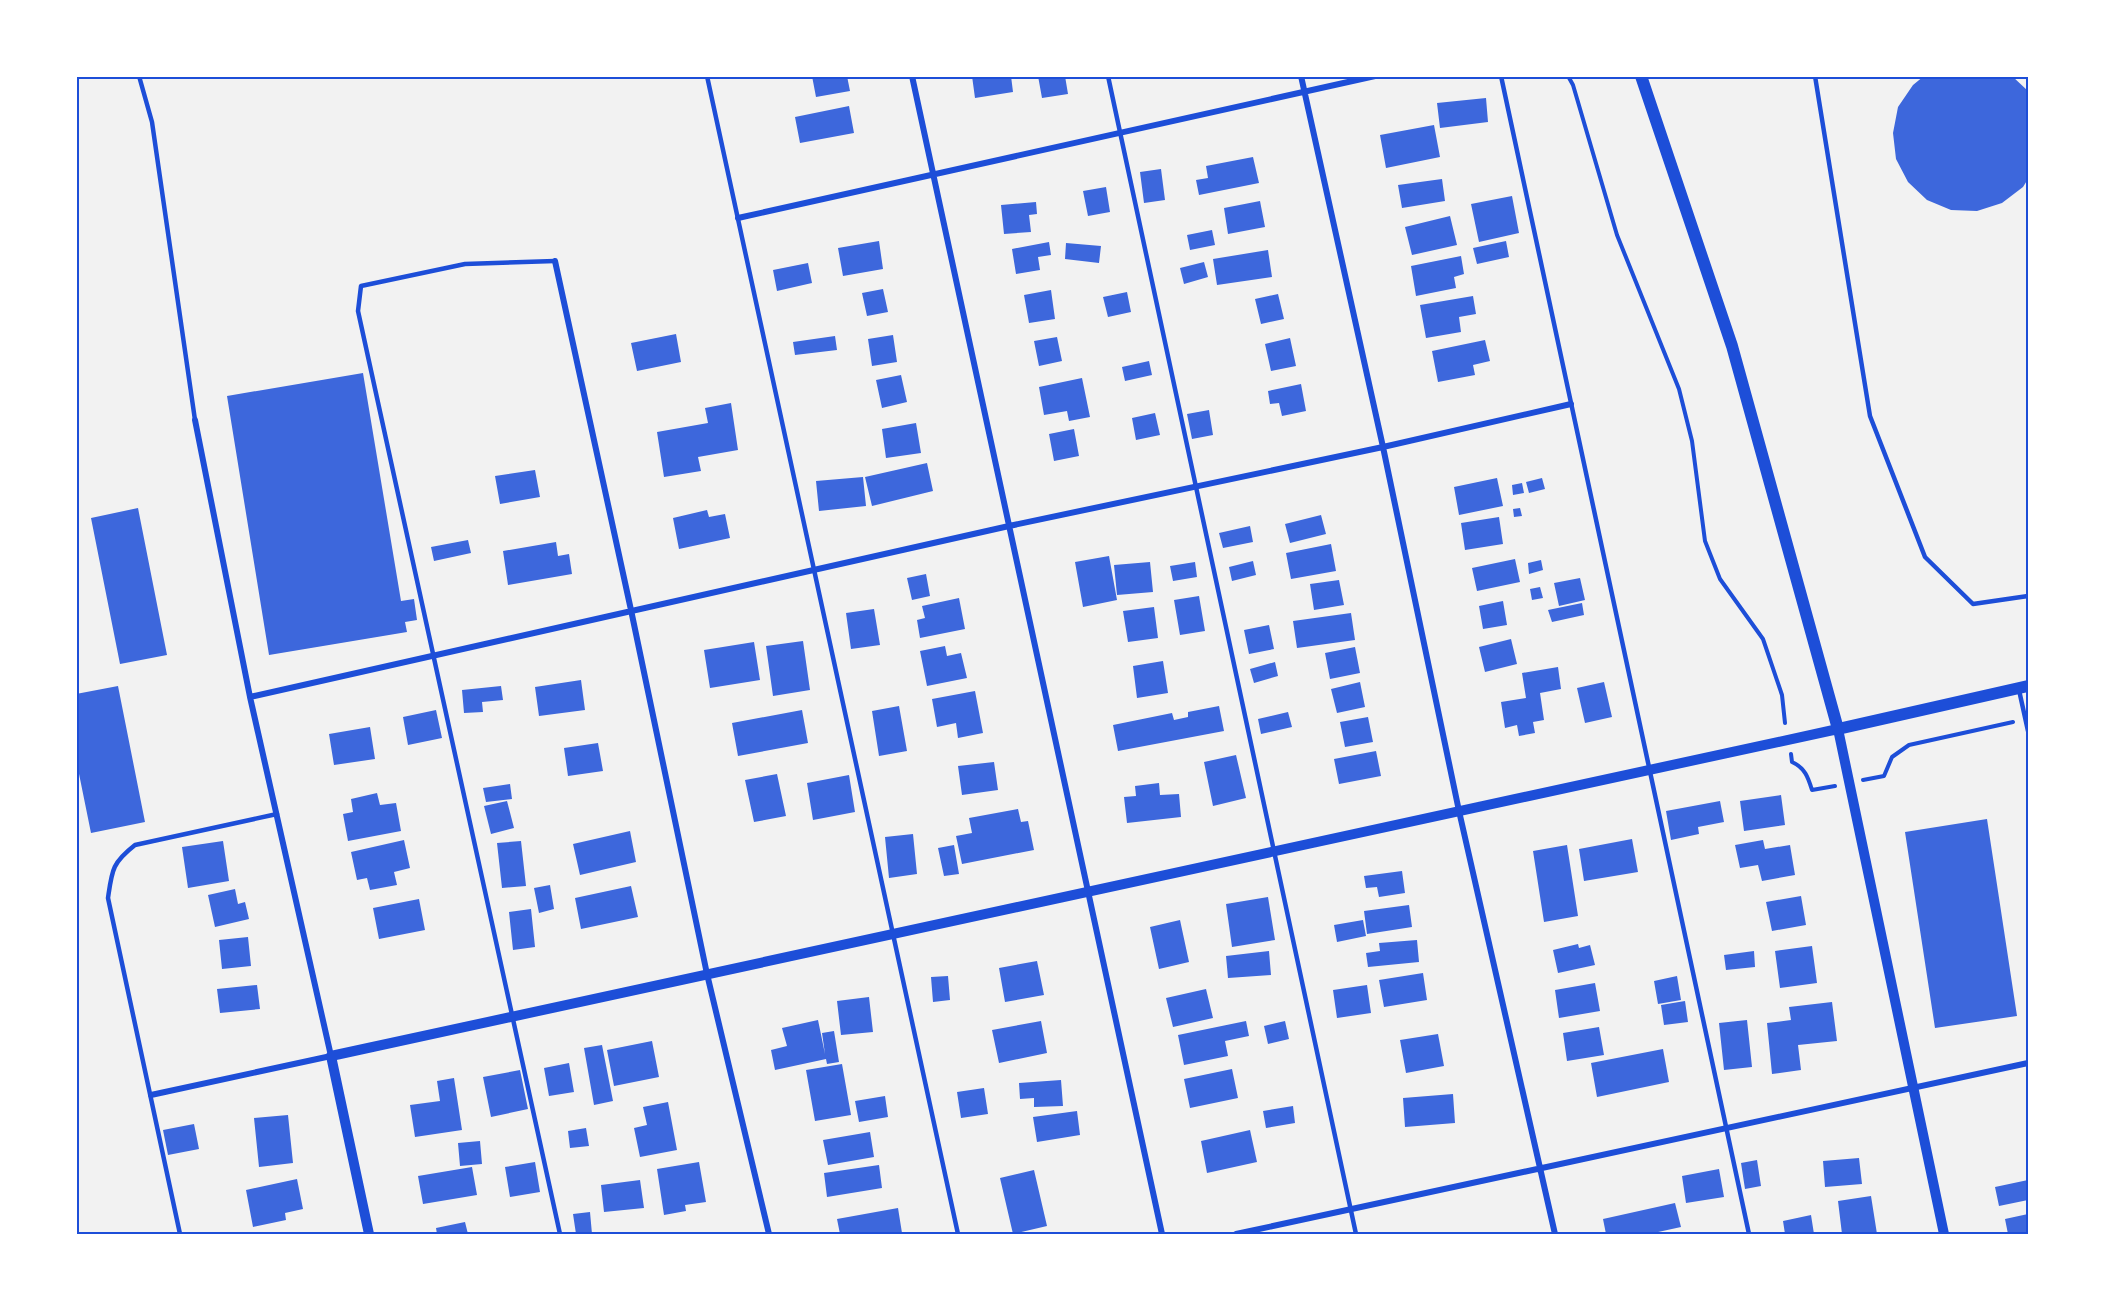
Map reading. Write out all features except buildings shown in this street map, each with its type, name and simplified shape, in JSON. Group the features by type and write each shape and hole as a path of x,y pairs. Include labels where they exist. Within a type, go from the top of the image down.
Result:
{"main road":[{"path":"1641,76 1732,346 1838,729 2023,687"}],"street":[{"path":"912,76 1162,1234"},
{"path":"1301,76 1383,447 1458,811 1555,1234"},
{"path":"738,218 1375,76"},
{"path":"555,261 707,974 769,1234"},
{"path":"250,697 814,569 1383,447 1571,404"},
{"path":"195,420 250,697 369,1234"},
{"path":"151,1095 1838,729 1944,1234"},
{"path":"1236,1234 2028,1063"}],"lane":[{"path":"139,76 152,122 195,420"},
{"path":"707,76 957,1234"},
{"path":"1108,76 1356,1234"},
{"path":"1501,76 1749,1234"},
{"path":"1815,76 1870,416 1925,557 1973,604 2028,596"},
{"path":"555,261 465,264 361,286 358,311 560,1234"},
{"path":"2023,687 2028,731"},
{"path":"180,1234 108,898 111,871 120,856 135,845 277,814"}],"path":[{"path":"1568,76 1573,85 1617,235 1679,389 1692,441 1705,541 1720,579 1764,639 1782,695 1792,762 1801,766 1806,772 1812,790 1884,776 1892,757 1909,745 2026,719"}]}
